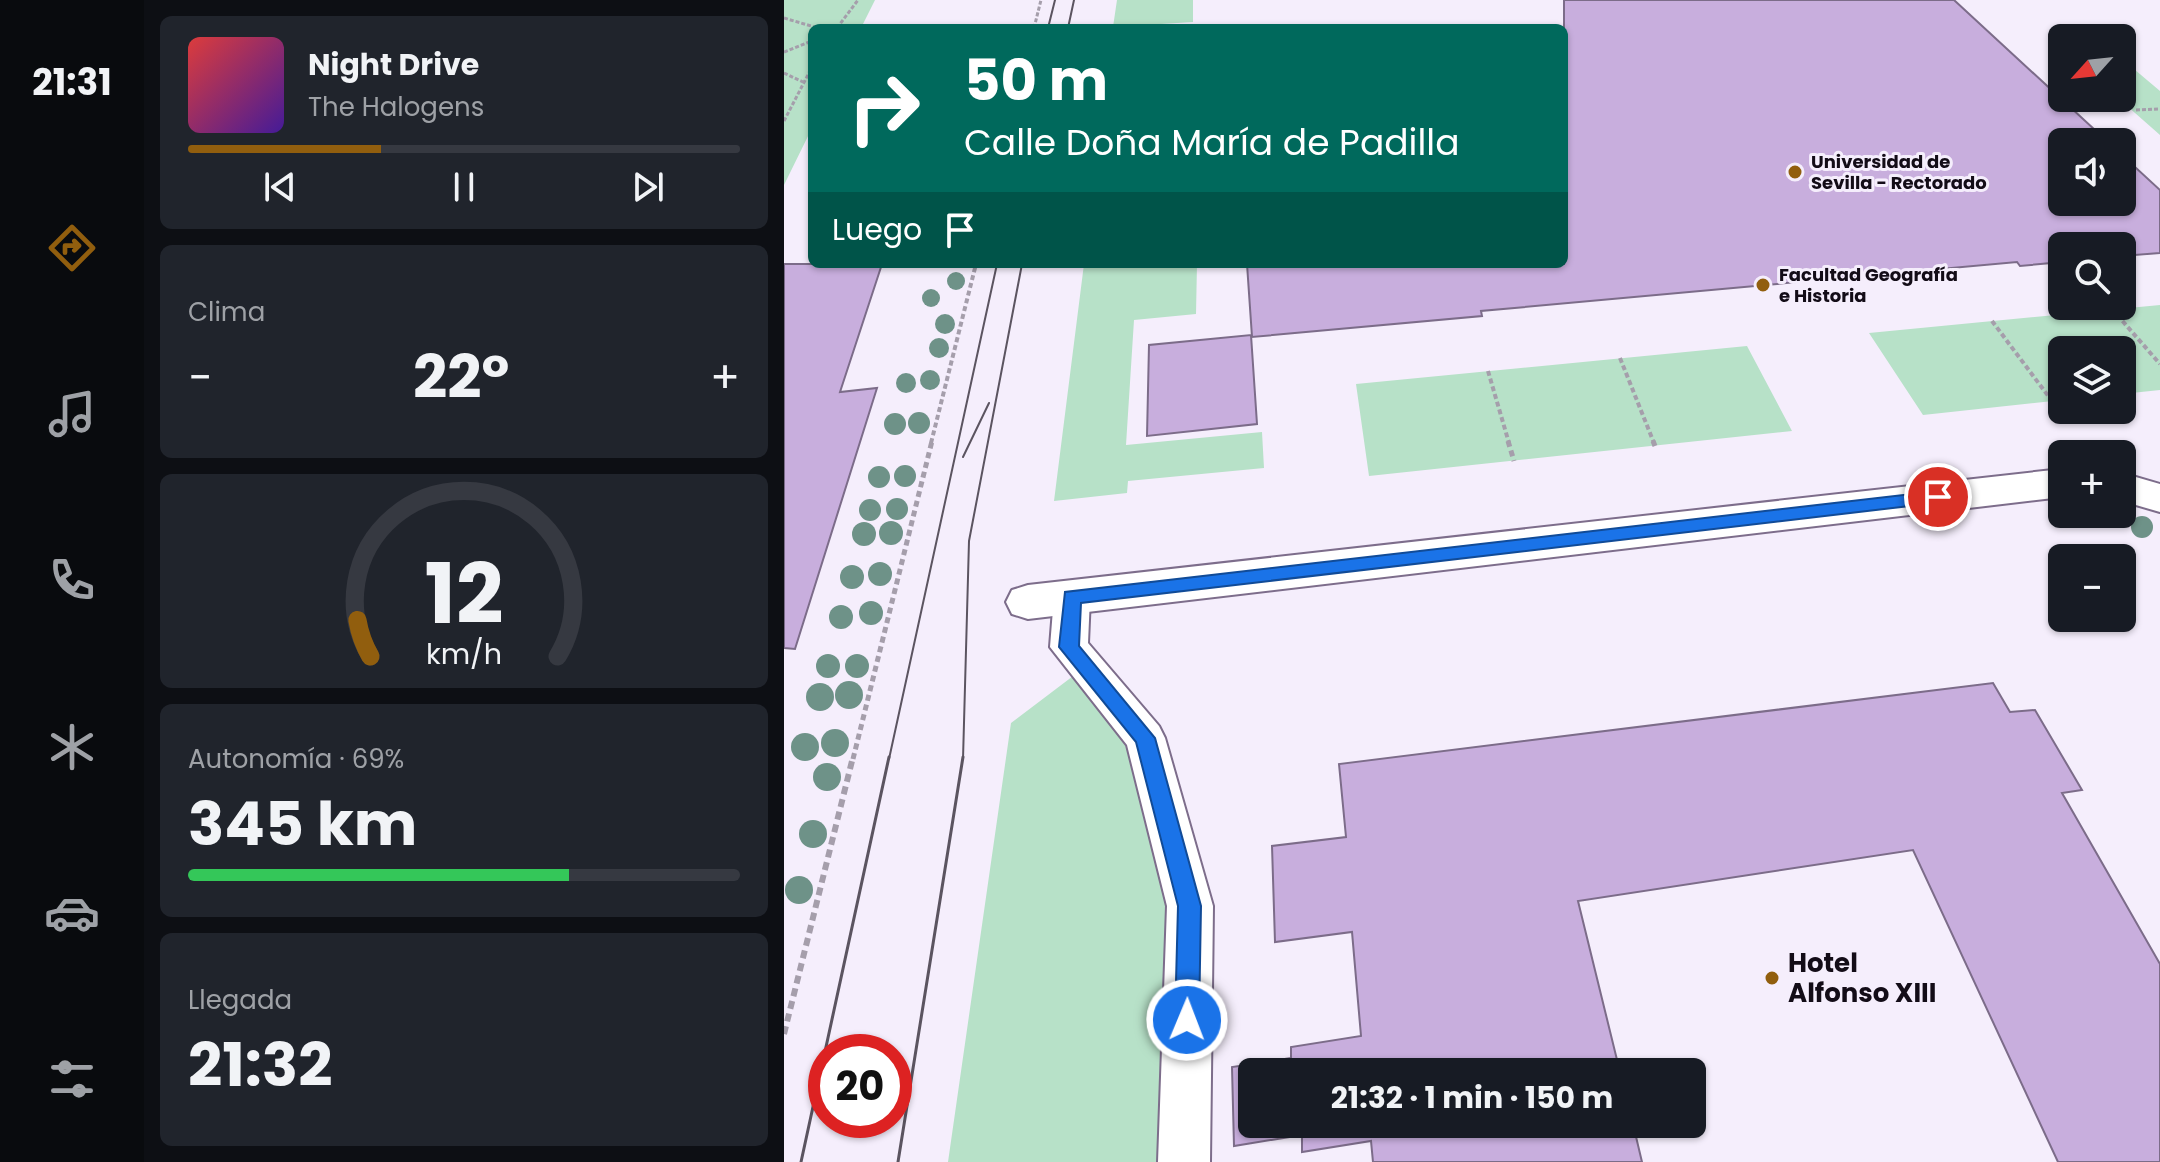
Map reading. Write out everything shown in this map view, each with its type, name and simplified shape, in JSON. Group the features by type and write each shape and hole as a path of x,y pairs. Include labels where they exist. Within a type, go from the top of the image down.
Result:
{"street":[{"path":"1028,602 2048,485"},
{"path":"2136,491 2160,498"}],"lane":[{"path":"1072,597 1069,647 1145,738 1190,906 1184,1162"}],"path":[{"path":"840,24 858,0"},
{"path":"1035,24 1041,0"},
{"path":"784,18 808,25"},
{"path":"784,52 808,43"},
{"path":"784,73 803,82"},
{"path":"784,121 808,74"},
{"path":"2136,110 2160,109"},
{"path":"784,1034 975,268"},
{"path":"2122,320 2160,364"},
{"path":"1992,321 2048,396"},
{"path":"1620,358 1655,446"},
{"path":"1488,371 1514,461"}],"green space":[{"path":"784,0 875,0 863,24 808,24 808,136 784,185"},
{"path":"1117,0 1193,0 1193,22 1113,24"},
{"path":"2136,71 2160,91 2160,135 2134,112"},
{"path":"1083,268 1197,268 1196,314 1134,320 1126,445 1262,432 1264,468 1128,481 1127,493 1054,501"},
{"path":"2160,305 2160,390 2136,393 2136,336 2048,336 2048,402 1923,415 1869,333 2048,316 2048,320 2136,320 2136,307"},
{"path":"1747,346 1792,431 1369,476 1356,384"},
{"path":"1085,667 1145,738 1190,906 1184,1162 948,1162 1011,723"}],"building":[{"name":"Universidad de Sevilla - Rectorado","path":"1564,0 1954,0 2048,87 2048,112 2075,112 2093,128 2048,128 2048,216 2136,216 2136,168 2160,190 2160,253 2136,255 2136,232 2048,232 2048,263 2020,266 2017,262 1481,311 1482,316 1252,337 1247,268 1568,268 1568,24 1564,24"},
{"path":"784,264 808,264 808,268 881,268 840,392 877,388 795,649 784,648"},
{"path":"1251,335 1257,424 1147,436 1149,345"},
{"path":"1993,683 2010,712 2035,710 2082,790 2062,793 2160,964 2160,1162 2058,1162 1913,850 1578,901 1617,1058 1291,1058 1291,1047 1361,1036 1352,932 1275,942 1272,846 1346,837 1339,764"},
{"path":"1238,1066 1238,1138 1283,1138 1234,1146 1232,1067"},
{"path":"1302,1138 1636,1138 1642,1162 1373,1162 1371,1141 1302,1152"}],"tram line":[{"path":"1049,24 1055,0"},
{"path":"1069,24 1074,0"},
{"path":"889,759 996,268"},
{"path":"963,759 969,541 1021,268"},
{"path":"963,457 989,403"},
{"path":"801,1162 889,757"},
{"path":"898,1162 963,757"}],"place":[{"name":"Universidad de Sevilla - Rectorado","path":"1795,172"},
{"name":"Facultad Geografía e Historia","path":"1763,285"},
{"name":"Hotel Alfonso XIII","path":"1772,978"}],"route":[{"path":"1187,1020 1190,906 1145,738 1069,647 1072,597 1938,497"}]}
